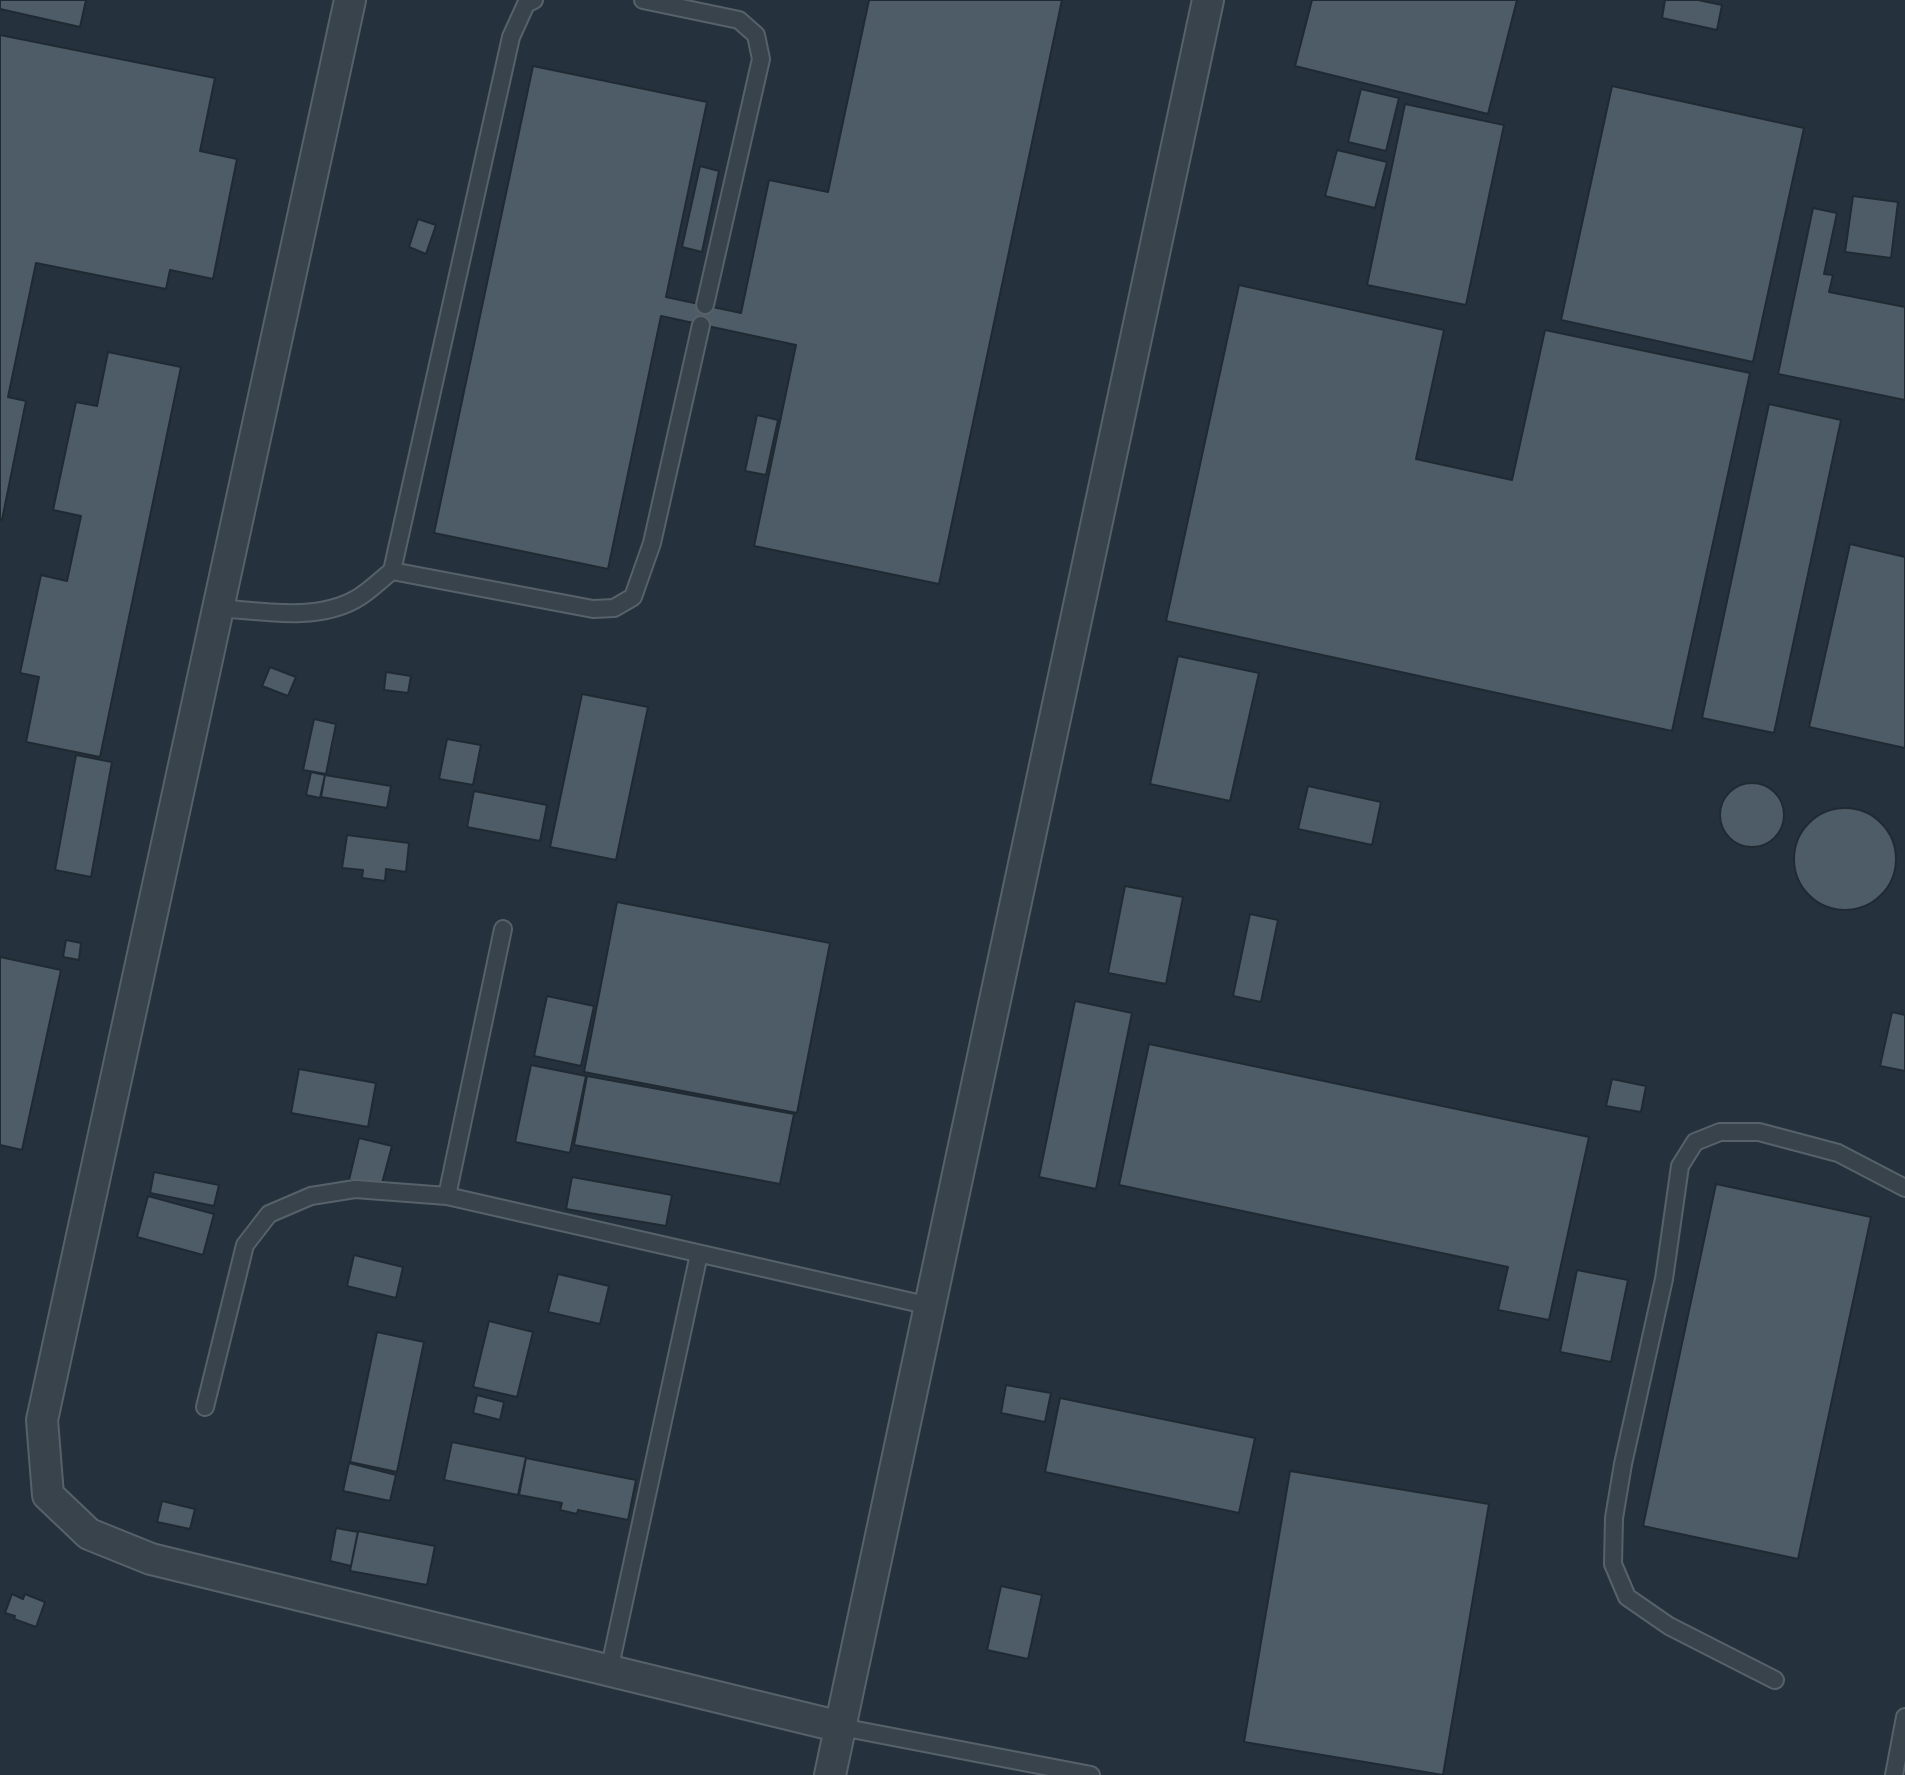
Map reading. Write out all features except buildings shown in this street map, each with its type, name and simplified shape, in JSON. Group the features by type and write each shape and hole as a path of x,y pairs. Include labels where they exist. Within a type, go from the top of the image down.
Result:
{"street":[{"path":"350,0 42,1420 48,1495 89,1534 151,1559 841,1727"},
{"path":"830,1775 1208,0"}],"lane":[{"path":"218,608 285,613 323,611 356,599 392,571 511,37 526,4 534,0"},
{"path":"643,0 739,20 756,35 761,59 705,305"},
{"path":"392,571 593,609 614,608 633,597 652,543 701,325"},
{"path":"447,1196 503,929"},
{"path":"1775,1680 1669,1626 1627,1597 1613,1564 1614,1518 1623,1464 1664,1279 1680,1166 1695,1142 1720,1132 1759,1132 1838,1153 1905,1188"},
{"path":"205,1407 245,1245 269,1214 311,1196 355,1189 447,1196 930,1306"},
{"path":"609,1671 699,1254"},
{"path":"1894,1775 1905,1717"},
{"path":"841,1727 1091,1775"}]}
